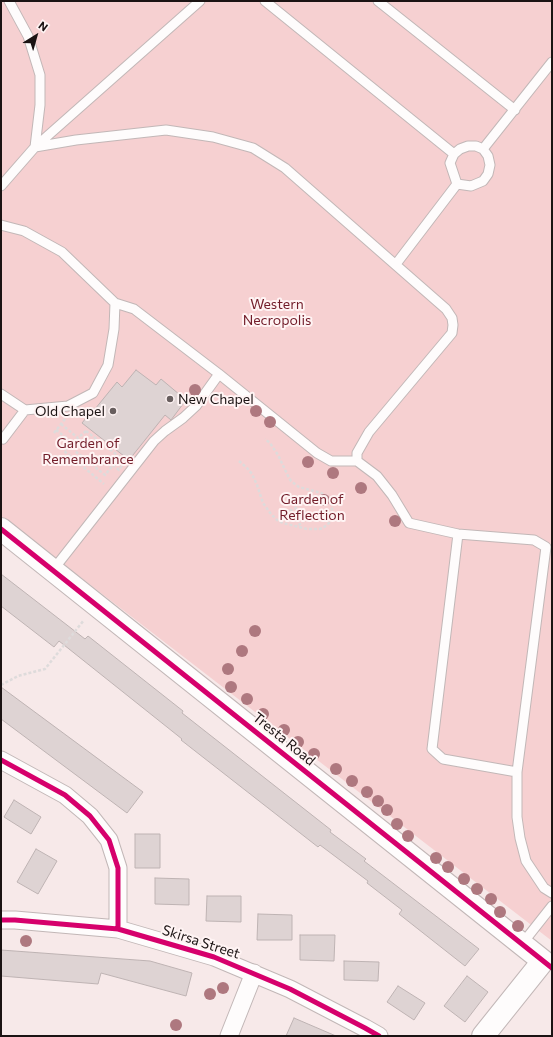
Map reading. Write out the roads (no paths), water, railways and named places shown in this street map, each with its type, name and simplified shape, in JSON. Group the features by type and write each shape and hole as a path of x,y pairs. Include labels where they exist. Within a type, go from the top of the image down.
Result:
{"street":[{"name":"Tresta Road","path":"1,529 548,964"},
{"path":"1,760 65,795 90,816 109,840 118,868 118,929"},
{"name":"Skirsa Street","path":"1,920 118,929 214,957 290,989 368,1033"},
{"path":"483,1036 548,964"},
{"path":"229,1036 254,973"}],"lane":[{"path":"9,1 28,36 40,75 40,105 35,147"},
{"path":"1,186 35,147 200,1"},
{"path":"265,1 454,154"},
{"path":"378,1 515,110"},
{"path":"483,149 552,62"},
{"path":"35,147 76,140 166,130 213,136 253,148 285,168 446,309 452,318 452,333 369,432 357,453 357,460"},
{"path":"468,146 476,146 483,149 488,156 490,165 488,174 483,181 471,186 457,184 450,163 454,154 460,149 468,146"},
{"path":"396,264 457,184"},
{"path":"1,225 24,231 62,252 115,303 134,309 219,374 317,453 331,461 357,460 377,476 392,495 409,523 458,534 534,540 546,547 517,772 517,817 520,838 526,861 544,888 552,893"},
{"path":"1,394 25,410 68,406 93,393 108,364 114,329 115,303"},
{"path":"52,570 154,440 196,406 219,374"},
{"path":"1,438 3,439 25,410"},
{"path":"458,534 432,749 443,759 517,772"},
{"path":"522,944 552,906"}],"place":[{"name":"New Chapel","path":"170,399"},
{"name":"Old Chapel","path":"113,411"}],"park label":[{"name":"Western Necropolis","path":"277,312"},
{"name":"Garden of Remembrance","path":"88,452"},
{"name":"Garden of Reflection","path":"312,508"}]}
